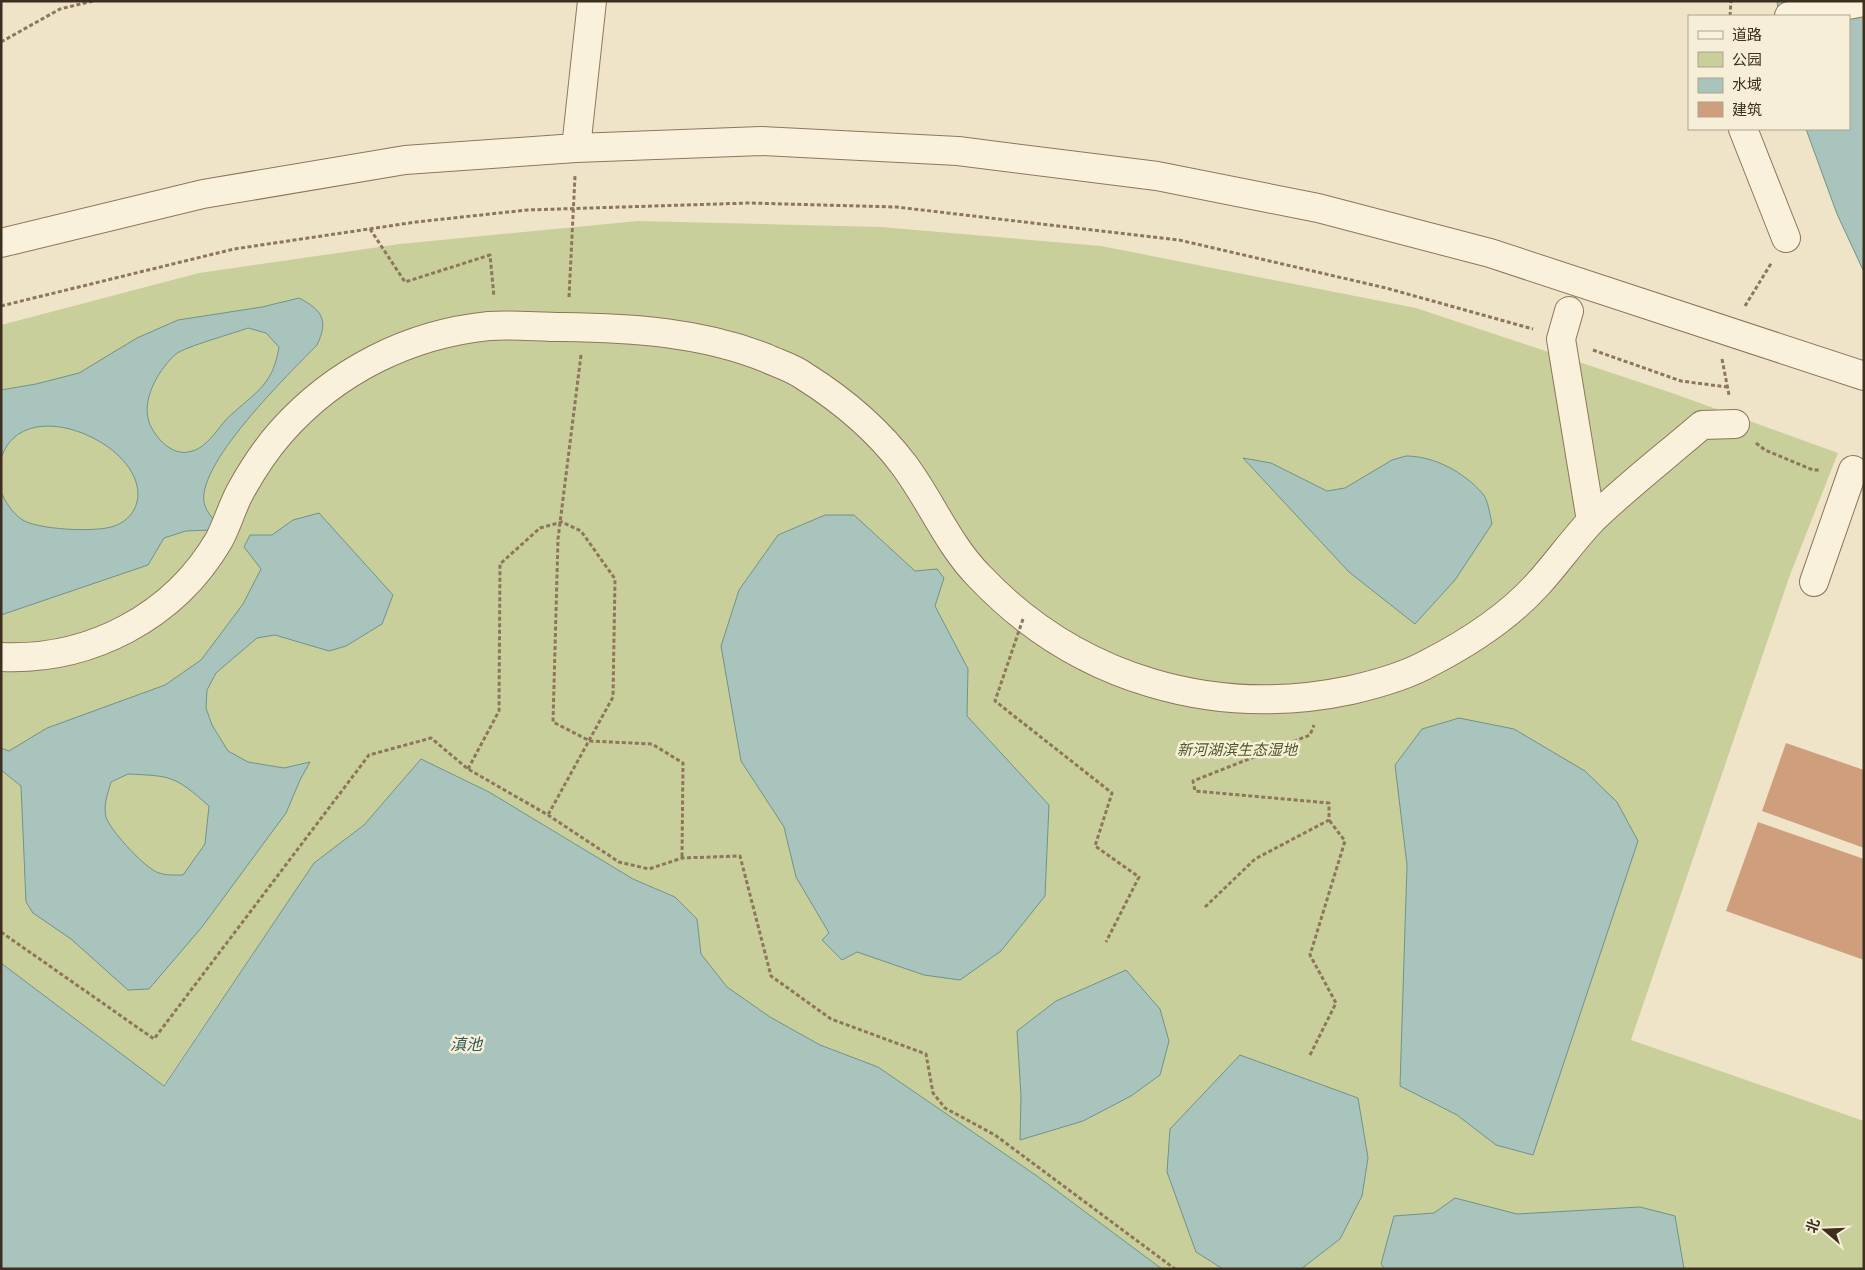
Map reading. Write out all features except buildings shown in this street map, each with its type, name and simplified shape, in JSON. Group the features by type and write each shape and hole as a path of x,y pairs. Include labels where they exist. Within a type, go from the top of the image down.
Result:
{"street":[{"path":"576,148 592,1"},
{"path":"1794,15 1864,2"},
{"path":"1743,130 1786,238"},
{"path":"1,243 203,194 405,160 576,148 762,141 958,151 1157,176 1318,208 1490,253 1864,376"},
{"path":"1569,311 1561,339 1591,521"},
{"path":"1,658 19,658 65,652 107,640 151,616 190,578 218,540 240,492 280,433 333,383 380,354 441,333 493,326 582,328 681,334 738,347 798,371 856,412 904,466 936,518 1018,634 1073,649 1131,678 1193,695 1254,700 1314,698 1370,686 1426,665 1485,629 1534,588 1591,521 1702,424 1735,424"},
{"path":"1814,582 1853,470"}],"path":[{"path":"1,42 60,9 93,1"},
{"path":"1730,15 1731,1"},
{"path":"576,148 575,207 569,302 582,328 582,348 562,522 558,538 553,722 590,740 652,744 683,763 682,858"},
{"path":"1,306 234,249 370,229 527,210 749,203 896,207 1179,240 1386,288 1534,329 1681,381 1727,387"},
{"path":"370,229 405,282 490,255 494,300 503,300"},
{"path":"1786,238 1730,331 1721,362 1735,424 1765,450 1813,470 1853,470"},
{"path":"468,769 499,711 500,564 540,528 562,522 581,531 615,579 612,697 548,815"},
{"path":"1018,634 995,701 1112,793 1095,846 1138,878 1106,942"},
{"path":"1310,1054 1336,1003 1310,955 1345,841 1329,820 1329,803 1195,791 1193,781 1310,735 1317,718 1314,698"},
{"path":"1,932 154,1039 369,755 431,738 468,769 548,815 619,862 650,869 682,858 740,856 771,976 831,1019 926,1054 933,1093 945,1108 995,1135 1176,1269"},
{"path":"1205,907 1255,859 1329,820"}],"green space":[{"name":"新河湖滨生态湿地","path":"638,221 881,227 1101,246 1416,308 1672,393 1838,453 1790,575 1631,1040 1864,1121 1864,1269 1162,1269 1037,1176 878,1067 820,1045 770,1017 727,987 701,954 697,919 675,897 633,879 489,792 421,759 364,825 314,863 163,1086 1,963 1,325 199,273 400,244"}],"water":[{"path":"1777,1 1864,1 1864,272 1837,214 1806,130 1850,130 1850,15 1779,15"},
{"path":"299,298 313,307 321,317 323,322 321,336 317,345 246,421 213,468 205,489 205,506 215,522 211,530 186,531 164,538 148,565 1,615 1,492 10,507 21,519 39,526 65,529 103,529 115,526 131,515 137,502 136,481 124,462 105,445 82,433 57,427 33,428 13,438 1,459 1,390 36,384 79,373 137,338 178,320 262,307","holes":["248,328 266,333 279,347 273,369 264,385 228,418 208,442 195,450 188,452 177,451 161,441 153,430 147,410 150,392 154,383 170,360 181,351"]},
{"path":"1406,456 1438,462 1467,479 1485,497 1492,524 1455,580 1415,624 1349,572 1243,458 1271,463 1327,491 1345,488 1392,460"},
{"path":"319,513 393,595 382,624 346,646 329,651 275,635 257,638 216,673 207,690 206,708 212,725 228,751 248,762 284,768 310,762 286,813 202,927 149,989 128,990 71,939 33,913 26,902 21,786 1,770 1,748 9,751 47,728 165,685 201,660 243,604 261,569 244,547 250,535 272,535 293,520","holes":["128,774 164,777 180,783 209,806 205,844 183,875 168,875 147,866 133,853 109,823 105,813 105,804 111,782"]},
{"path":"825,515 854,515 915,571 937,569 944,578 935,606 968,669 967,716 1049,805 1045,896 1001,951 960,980 924,975 857,952 842,960 822,940 829,933 796,877 784,827 741,761 721,646 739,590 778,535"},
{"path":"1459,718 1514,729 1585,771 1617,802 1638,841 1533,1155 1496,1145 1457,1115 1400,1086 1407,865 1395,765 1422,729"},
{"name":"滇池","path":"421,759 489,792 633,879 675,897 697,919 701,954 727,987 770,1017 820,1045 878,1067 1037,1176 1162,1269 1,1269 1,963 164,1086 314,863 364,825"},
{"path":"1126,970 1160,1009 1169,1041 1160,1075 1131,1096 1083,1121 1020,1140 1021,1096 1017,1031 1056,1001"},
{"path":"1240,1055 1358,1098 1368,1158 1362,1196 1340,1239 1301,1269 1223,1269 1196,1252 1167,1172 1170,1129"},
{"path":"1455,1198 1517,1214 1640,1207 1675,1216 1684,1269 1385,1269 1381,1264 1394,1216 1434,1213"}]}
